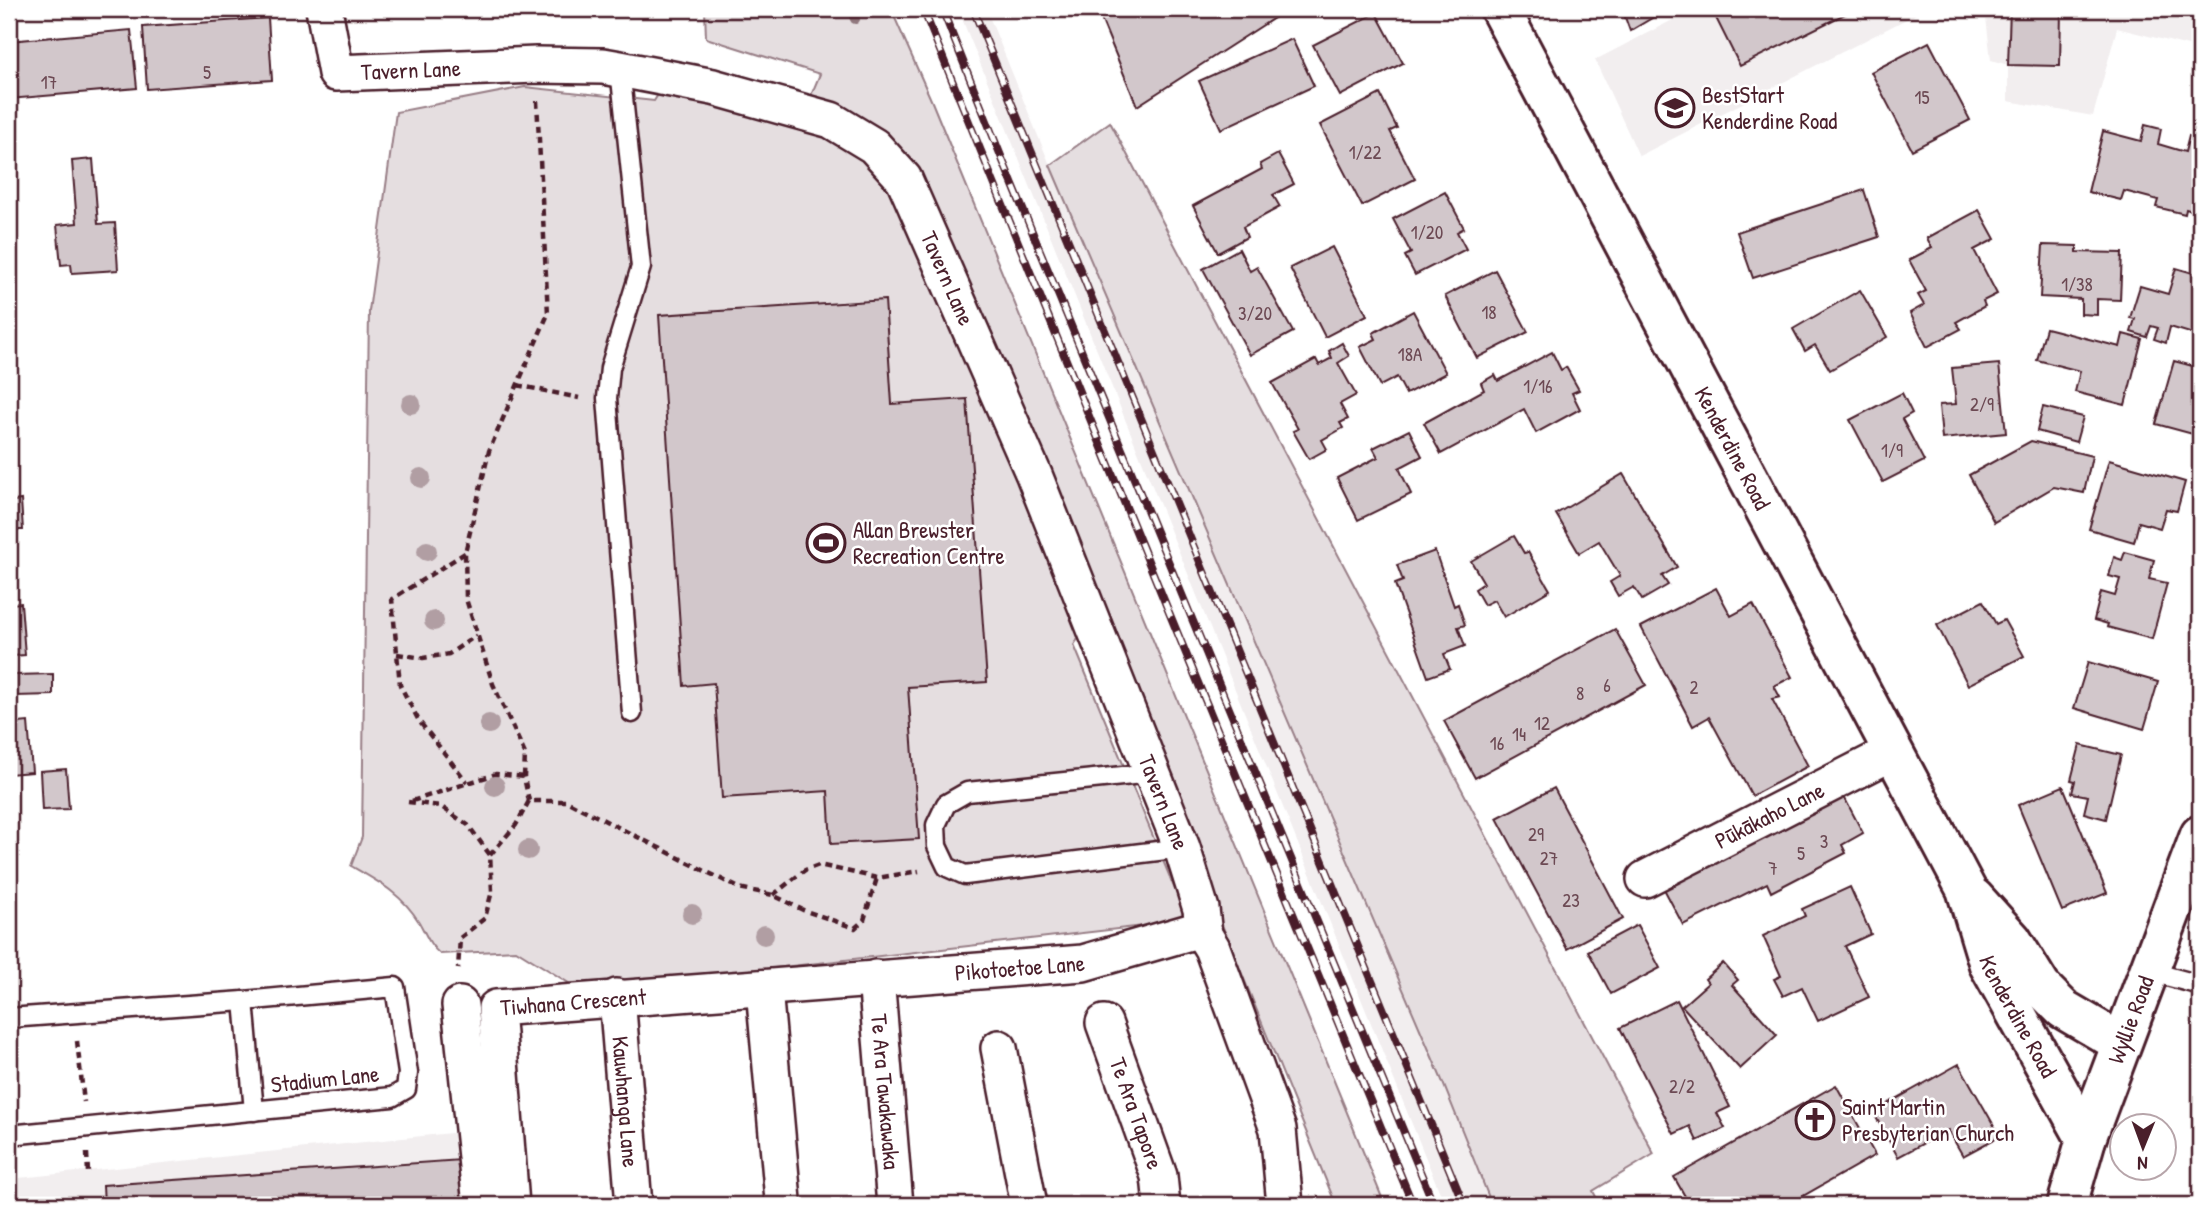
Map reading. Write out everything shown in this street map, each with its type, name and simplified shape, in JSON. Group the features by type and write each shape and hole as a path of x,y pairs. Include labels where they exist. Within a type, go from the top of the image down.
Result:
{"street":[{"name":"Tavern Lane","path":"324,9 336,73 536,65 603,66 713,87 831,120 874,146 904,179 1034,475 1182,848 1201,909 1204,934"},
{"name":"Kenderdine Road","path":"1500,9 1966,889 1989,965 2086,1139"},
{"name":"Pūkākaho Lane","path":"1645,879 1893,752"},
{"name":"Wyllie Road","path":"2067,1205 2086,1139 2200,835"},
{"name":"Kenderdine Road","path":"1966,889 2012,940 2041,987 2063,1009 2121,1043"},
{"name":"Pikotoetoe Lane","path":"764,989 1083,963 1190,931 1197,930 1204,934"},
{"path":"1204,934 1212,948 1278,1129 1284,1205"},
{"name":"Te Ara Tawakawaka","path":"876,978 895,1205"},
{"path":"764,989 783,1200 781,1205"},
{"name":"Tiwhana Crescent","path":"511,1205 496,1008 617,997 764,989"},
{"name":"Kauwhanga Lane","path":"617,997 634,1205"},
{"path":"460,1004 481,1205"},
{"name":"Te Ara Tapore","path":"1104,1023 1158,1176 1162,1205"},
{"path":"999,1048 1029,1205"}],"lane":[{"path":"620,69 641,267 610,368 607,398 632,713"},
{"path":"1152,773 967,792 946,804 936,825 937,846 947,867 965,876 1182,848"},
{"path":"2148,971 2200,985"},
{"name":"Stadium Lane","path":"9,1018 244,1001 395,986 408,1073 406,1089 392,1097 9,1135"},
{"path":"244,1001 254,1111"}],"path":[{"path":"490,855 516,825 529,801 524,777 524,754 493,684 466,599 466,553 489,451 548,314 536,65"},
{"path":"517,385 569,396"},
{"path":"466,553 392,599 400,685 419,721 467,782"},
{"path":"397,654 423,658 449,654 477,635"},
{"path":"460,1004 460,938 485,918 492,891 490,855 468,825 440,806 408,802 496,774 524,777"},
{"path":"529,801 566,801 739,888 773,895 803,910 855,928 864,920 877,878"},
{"path":"773,895 805,870 819,865 877,878 947,867"},
{"path":"74,1013 87,1127 88,1173"}],"shaded area":[{"path":"705,9 891,9 932,102 1385,1205 1336,1205 1091,603 1085,628 1074,645 1188,921 580,990 516,950 440,954 430,943 412,912 397,896 351,866 362,837 369,311 396,112 525,87 654,101 659,93 735,99 802,126 820,74 706,38"},
{"path":"958,9 986,9 1050,165 1441,1078 1492,1205 1445,1205"},
{"name":"BestStart Kenderdine Road","path":"1694,9 1926,9 1639,156 1595,60"},
{"path":"1985,9 2200,9 2200,49 2117,28 2093,116 2008,101 2008,65 1991,60"},
{"path":"1110,122 1654,1154 1593,1191 1600,1205 1492,1205 1441,1078 1050,165"},
{"path":"490,1129 497,1205 9,1205 9,1179"}],"building":[{"path":"1097,9 1157,9 1160,15 1169,9 1288,9 1137,106"},
{"path":"1622,9 1667,9 1630,31"},
{"path":"1855,9 1740,66 1712,10"},
{"path":"2010,9 2061,9 2060,66 2008,65"},
{"path":"1376,13 1403,63 1340,96 1313,45"},
{"path":"268,18 272,80 147,89 143,27"},
{"path":"131,30 137,88 9,99 9,41"},
{"path":"1292,39 1314,86 1221,129 1199,81"},
{"path":"1929,42 1970,120 1912,150 1871,72"},
{"path":"1380,94 1397,128 1390,131 1415,179 1362,206 1320,125"},
{"path":"2145,125 2161,129 2158,144 2185,152 2189,136 2200,139 2200,213 2186,209 2185,214 2156,207 2158,200 2124,191 2121,200 2088,192 2103,131 2141,141"},
{"path":"1278,154 1294,184 1273,195 1280,207 1243,227 1247,237 1218,253 1193,206 1262,169 1260,164"},
{"path":"93,159 98,224 115,223 118,270 72,273 71,264 61,265 57,225 77,223 72,161"},
{"path":"1864,190 1879,237 1753,278 1737,232"},
{"path":"1445,192 1464,228 1457,232 1466,249 1415,275 1405,256 1411,253 1393,219"},
{"path":"1979,210 1995,239 1974,250 1997,294 1983,301 1985,306 1956,322 1961,329 1927,347 1910,313 1924,305 1918,295 1926,291 1909,260 1932,248 1927,238"},
{"path":"2043,245 2077,246 2077,252 2122,253 2120,300 2097,299 2097,315 2081,314 2081,299 2040,297"},
{"path":"1332,247 1367,315 1325,337 1290,268"},
{"path":"1239,249 1250,271 1257,267 1293,332 1250,355 1203,269"},
{"path":"2176,268 2200,275 2200,336 2170,327 2166,343 2154,339 2158,328 2151,326 2147,337 2131,332 2135,319 2130,318 2140,286 2168,294"},
{"path":"1495,270 1528,332 1477,358 1445,296"},
{"path":"1860,290 1887,337 1830,370 1815,345 1805,351 1793,329"},
{"name":"Allan Brewster Recreation Centre","path":"885,300 892,404 967,399 987,682 908,687 919,839 831,844 828,791 722,798 714,683 684,686 659,315"},
{"path":"1413,311 1446,373 1406,394 1397,377 1380,386 1360,347 1376,339 1373,333"},
{"path":"2046,328 2120,347 2123,334 2142,339 2125,405 2075,392 2080,371 2037,360"},
{"path":"1342,343 1349,356 1338,363 1356,395 1340,404 1348,419 1340,423 1343,428 1322,440 1327,449 1309,459 1293,431 1298,429 1272,383 1316,359 1319,365 1332,358 1329,351"},
{"path":"1552,352 1561,370 1566,367 1579,390 1572,393 1580,409 1536,433 1524,409 1441,454 1424,423 1484,390 1481,383 1495,375 1498,381"},
{"path":"2174,361 2200,368 2200,436 2156,424"},
{"path":"1999,364 2006,433 1942,439 1939,405 1956,404 1952,368"},
{"path":"1902,393 1912,413 1902,419 1924,461 1883,482 1850,420"},
{"path":"2043,407 2083,417 2076,442 2037,431"},
{"path":"1409,430 1422,456 1399,468 1411,494 1358,520 1337,478 1378,457 1373,448"},
{"path":"2031,441 2092,456 2084,493 2054,487 1994,522 1969,475"},
{"path":"2109,460 2185,482 2177,511 2166,509 2160,528 2139,522 2134,542 2089,529"},
{"path":"1623,474 1677,567 1662,576 1668,585 1642,600 1634,587 1618,596 1610,582 1620,576 1599,541 1579,553 1556,514"},
{"path":"9,487 12,487 14,501 21,500 23,530 12,530 12,536 9,537"},
{"path":"1514,536 1524,553 1528,552 1550,590 1504,617 1494,600 1484,605 1475,589 1484,583 1471,561"},
{"path":"1435,551 1454,606 1458,604 1465,625 1458,627 1465,646 1444,654 1450,669 1428,677 1395,584 1403,581 1397,565"},
{"path":"2125,552 2154,560 2149,579 2167,583 2152,639 2107,627 2108,624 2094,620 2101,592 2115,596 2120,579 2109,576 2114,557 2122,560"},
{"path":"1716,588 1731,616 1753,604 1792,677 1774,686 1780,697 1772,699 1808,766 1752,796 1709,717 1693,726 1641,627"},
{"path":"1983,601 1996,624 2004,620 2024,656 1968,685 1937,625"},
{"path":"21,603 25,655 13,656 15,676 9,676 9,604"},
{"path":"1615,629 1646,685 1475,778 1444,721"},
{"path":"2088,662 2158,682 2144,729 2074,708"},
{"path":"53,674 53,695 15,696 15,675"},
{"path":"28,722 32,772 9,774 9,724"},
{"path":"2080,745 2121,755 2106,819 2084,813 2088,796 2072,793 2075,781 2071,780"},
{"path":"66,769 69,809 42,810 40,771"},
{"path":"2063,786 2107,893 2062,911 2018,805"},
{"path":"1554,788 1623,919 1567,949 1497,818"},
{"path":"1843,795 1863,833 1842,845 1846,853 1771,892 1767,883 1683,925 1663,887"},
{"path":"1850,887 1871,934 1845,946 1869,997 1818,1021 1802,987 1783,996 1774,979 1781,976 1763,936 1805,916 1802,909"},
{"path":"1637,925 1660,968 1611,994 1588,951"},
{"path":"1723,963 1738,980 1732,985 1777,1035 1740,1069 1682,1006 1708,983 1705,979"},
{"path":"1677,1000 1730,1107 1717,1113 1725,1128 1697,1141 1690,1126 1674,1134 1620,1028"},
{"path":"1959,1064 2000,1136 1963,1156 1948,1130 1898,1157 1873,1112"},
{"name":"Saint Martin Presbyterian Church","path":"1836,1085 1875,1155 1798,1199 1801,1205 1690,1205 1674,1177"},
{"path":"461,1160 465,1205 104,1205 103,1185"}],"waterway":[{"path":"851,9 855,19"}],"railway":[{"path":"923,9 1413,1205"},
{"path":"942,9 1434,1205"},
{"path":"973,9 1464,1205"}],"place":[{"name":"BestStart Kenderdine Road","path":"1675,108"},
{"name":"Allan Brewster Recreation Centre","path":"826,543"},
{"name":"Saint Martin Presbyterian Church","path":"1815,1120"}]}
